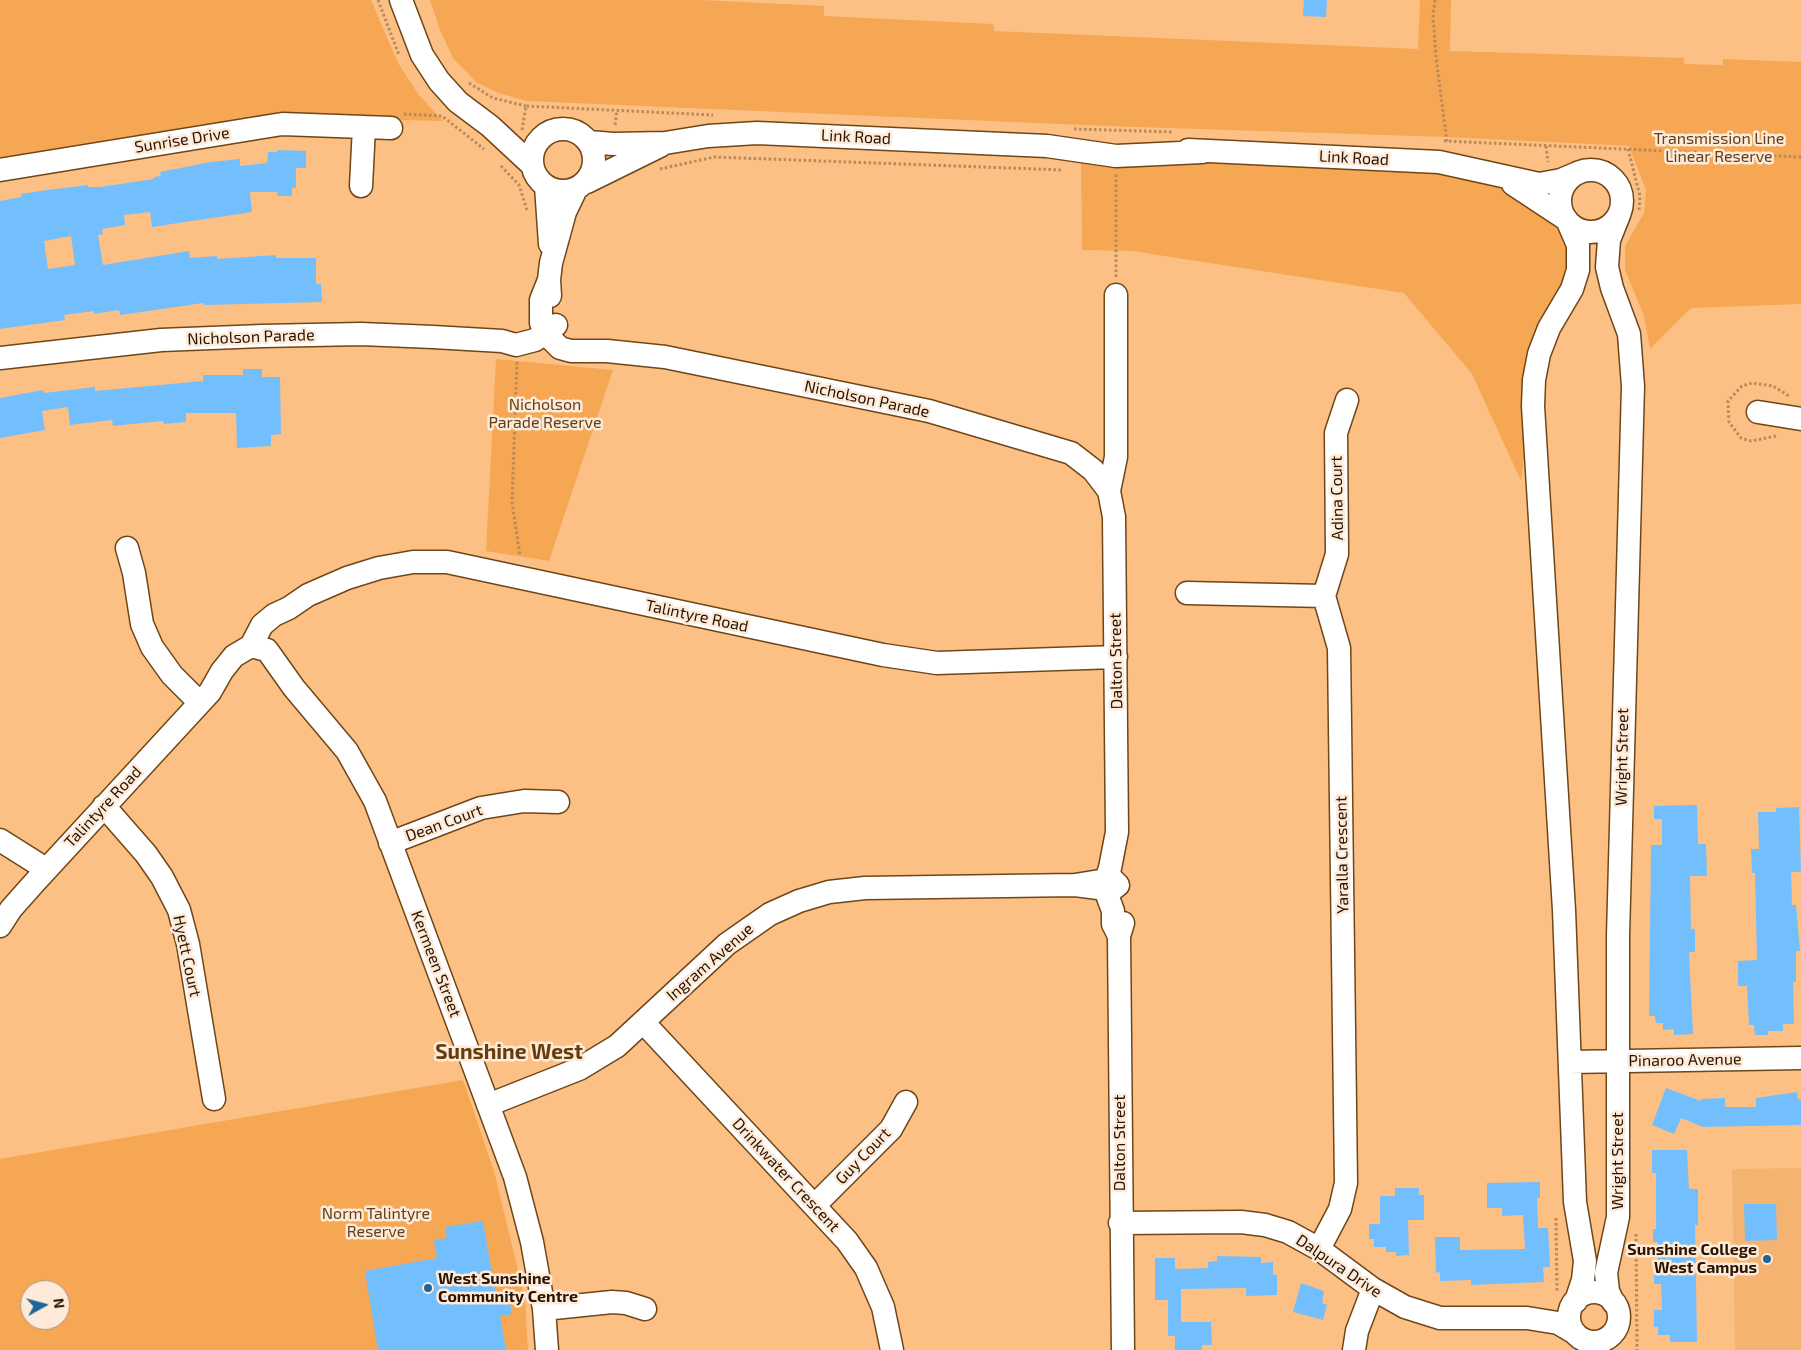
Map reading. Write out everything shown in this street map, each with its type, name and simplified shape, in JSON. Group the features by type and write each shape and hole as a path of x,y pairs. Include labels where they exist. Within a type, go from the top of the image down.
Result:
{"street":[{"path":"401,0 422,55 439,81 458,102 490,126 532,165 535,173 546,186 561,191 582,185"},
{"name":"Sunrise Drive","path":"0,170 282,124 391,128"},
{"path":"490,126 521,134 547,133"},
{"path":"361,186 364,127"},
{"path":"532,165 534,147 547,133 555,129 574,130 589,142 595,162 565,212 550,271"},
{"name":"Link Road","path":"589,142 613,144 665,143 708,136 757,133 1047,146 1114,154 1202,152 1439,162 1476,169 1503,178 1533,183 1549,183 1580,172"},
{"name":"Link Road","path":"582,185 665,143"},
{"path":"1567,221 1581,230 1596,232 1628,216 1616,182 1602,172 1591,170 1580,172 1570,178 1562,192 1560,203 1567,221 1578,245 1578,270 1572,289 1549,328 1539,354 1534,380 1533,406 1564,910 1575,1202 1585,1261 1583,1280 1575,1302 1570,1319 1579,1340 1598,1342 1608,1337 1612,1340 1618,1312 1613,1302 1604,1294 1592,1293 1575,1302"},
{"name":"Link Road","path":"1503,178 1567,221"},
{"path":"546,186 552,311 548,329"},
{"name":"Wright Street","path":"1613,1302 1608,1291 1606,1273 1617,1220 1618,917 1633,386 1630,340 1624,316 1610,282 1607,266 1610,240 1628,216"},
{"path":"1109,491 1116,458 1116,296"},
{"name":"Nicholson Parade","path":"0,358 153,341 262,336 361,334 502,341 524,344 548,329 607,351 665,357 929,412 1071,453 1093,470 1109,491"},
{"name":"Adina Court","path":"1324,596 1338,554 1336,433 1347,400"},
{"path":"1758,412 1801,419"},
{"name":"Dalton Street","path":"1109,491 1114,517 1117,832 1112,848 1113,858 1110,885 1113,924 1119,936 1120,1223 1123,1350"},
{"path":"127,548 134,573 142,624 152,647 172,675 205,697"},
{"name":"Talintyre Road","path":"0,926 11,909 205,697 234,656 259,652 262,625 274,615 289,608 308,594 363,573 413,562 447,562 883,655 938,663 1116,657"},
{"path":"1187,593 1324,596"},
{"name":"Yaralla Crescent","path":"1320,1249 1340,1208 1346,1182 1347,1154 1339,648 1324,596"},
{"name":"Kermeen Street","path":"259,652 294,688 347,751 374,801 515,1177 532,1242 544,1308 547,1350"},
{"name":"Dean Court","path":"390,843 482,808 524,801 558,802"},
{"name":"Hyett Court","path":"104,806 146,854 162,877 179,910 188,944 214,1098"},
{"path":"0,840 41,876"},
{"name":"Ingram Avenue","path":"488,1105 579,1069 617,1046 727,944 770,914 799,901 829,892 865,888 1110,885"},
{"name":"Drinkwater Crescent","path":"643,1022 847,1241 866,1268 883,1307 892,1350"},
{"name":"Pinaroo Avenue","path":"1570,1062 1801,1058"},
{"name":"Guy Court","path":"815,1205 891,1129 906,1102"},
{"name":"Dalpura Drive","path":"1120,1223 1241,1222 1265,1225 1288,1232 1320,1249 1373,1289 1405,1307 1440,1318 1527,1318 1558,1323 1579,1340"},
{"path":"1354,1350 1357,1331 1373,1289"},
{"path":"544,1308 612,1302 626,1303 645,1309"},
{"name":"Dalpura Drive","path":"1527,1318 1558,1311 1575,1302"}],"path":[{"path":"1435,0 1433,16 1436,58 1446,142"},
{"path":"465,80 493,98 526,106"},
{"path":"1546,146 1549,183"},
{"path":"1628,149 1640,196 1628,216"},
{"path":"1114,154 1116,296"},
{"path":"652,172 714,157 1068,170"},
{"path":"501,166 519,185 529,216"},
{"path":"518,361 512,502 520,556"}],"shaded area":[{"name":"Sunshine College West Campus","path":"1801,1168 1801,1350 1735,1350 1732,1169"}],"green space":[{"path":"0,0 371,0 398,63 419,95 443,121 282,117 0,163"},
{"name":"Transmission Line Linear Reserve","path":"430,0 701,0 824,6 824,16 993,24 994,31 1418,49 1420,0 1451,0 1450,51 1684,58 1684,64 1723,65 1723,59 1801,62 1801,304 1691,308 1650,349 1644,316 1625,270 1625,246 1644,213 1646,190 1629,146 1447,137 1106,126 527,101 498,93 476,82 453,58 440,30"},
{"path":"1081,159 1340,166 1431,171 1473,179 1503,189 1560,224 1570,245 1567,266 1559,291 1526,441 1521,481 1472,374 1404,293 1132,251 1082,250"},
{"name":"Nicholson Parade Reserve","path":"496,359 613,370 549,561 486,551"},
{"name":"Norm Talintyre Reserve","path":"463,1080 494,1171 525,1299 528,1350 0,1350 0,1159"}],"building":[{"path":"1304,0 1327,0 1326,17 1303,16"},
{"path":"277,150 306,151 306,168 296,168 296,188 292,188 292,196 278,196 277,192 250,192 252,212 152,227 150,212 124,215 125,225 102,229 103,234 98,235 103,265 189,251 190,258 217,256 217,259 276,255 276,258 316,258 316,284 321,284 322,302 204,305 203,303 120,315 119,310 94,314 94,311 64,315 65,320 0,329 0,201 21,197 21,194 47,190 88,185 88,187 100,187 154,179 154,177 161,176 160,172 211,162 240,159 240,166 267,163 268,152 277,152","holes":["71,236 75,265 48,269 44,241"]},
{"path":"243,369 262,369 262,377 280,377 281,434 271,435 271,446 237,448 236,413 186,413 186,422 164,424 163,421 113,426 112,420 70,425 68,407 42,411 45,430 0,438 0,398 43,390 44,393 95,387 95,391 203,381 203,375 243,375"},
{"path":"1697,805 1698,844 1706,844 1707,876 1690,876 1691,929 1695,929 1695,952 1689,952 1693,1034 1674,1035 1674,1029 1663,1030 1663,1023 1656,1023 1655,1016 1649,1016 1651,845 1662,845 1662,819 1654,819 1654,806"},
{"path":"1799,807 1801,872 1791,872 1792,905 1796,905 1800,951 1796,951 1796,982 1793,982 1794,1024 1783,1024 1783,1031 1768,1031 1768,1035 1755,1035 1754,1025 1749,1025 1747,986 1738,986 1738,961 1757,960 1755,873 1752,873 1751,849 1759,849 1758,812 1776,812 1776,808"},
{"path":"1666,1088 1701,1101 1701,1099 1725,1098 1725,1107 1756,1107 1756,1098 1797,1092 1798,1099 1801,1099 1801,1125 1703,1127 1681,1118 1674,1134 1652,1125"},
{"path":"1652,1150 1687,1150 1689,1189 1698,1189 1698,1225 1695,1225 1697,1342 1670,1342 1670,1335 1658,1335 1658,1327 1654,1327 1654,1310 1662,1310 1661,1284 1654,1284 1654,1269 1658,1269 1658,1242 1653,1242 1653,1229 1656,1229 1656,1173 1652,1173"},
{"path":"1540,1182 1540,1198 1537,1198 1538,1228 1548,1228 1550,1267 1543,1267 1544,1282 1471,1285 1471,1280 1440,1281 1440,1272 1436,1273 1435,1237 1460,1237 1460,1250 1525,1249 1523,1215 1502,1216 1502,1208 1487,1208 1487,1183"},
{"path":"1395,1188 1419,1188 1419,1195 1424,1195 1424,1220 1408,1220 1409,1255 1396,1256 1396,1252 1386,1252 1386,1247 1374,1247 1374,1239 1369,1239 1369,1224 1380,1224 1380,1196 1395,1196"},
{"path":"1744,1204 1776,1204 1777,1240 1745,1241"},
{"name":"West Sunshine Community Centre","path":"483,1221 496,1296 508,1294 512,1314 500,1316 506,1350 378,1350 365,1271 437,1258 434,1240 447,1238 445,1227"},
{"path":"1217,1256 1261,1257 1261,1263 1273,1262 1273,1275 1277,1275 1277,1295 1246,1296 1246,1288 1181,1289 1181,1322 1211,1322 1212,1345 1202,1345 1202,1350 1175,1350 1175,1336 1168,1336 1168,1300 1155,1300 1155,1258 1175,1258 1175,1269 1208,1268 1208,1262 1217,1261"},
{"path":"1301,1283 1324,1291 1322,1303 1327,1305 1323,1320 1293,1312"}],"place":[{"name":"Sunshine College West Campus","path":"1767,1259"},
{"name":"West Sunshine Community Centre","path":"428,1288"}],"district":[{"name":"Sunshine West","path":"509,1052"}]}
